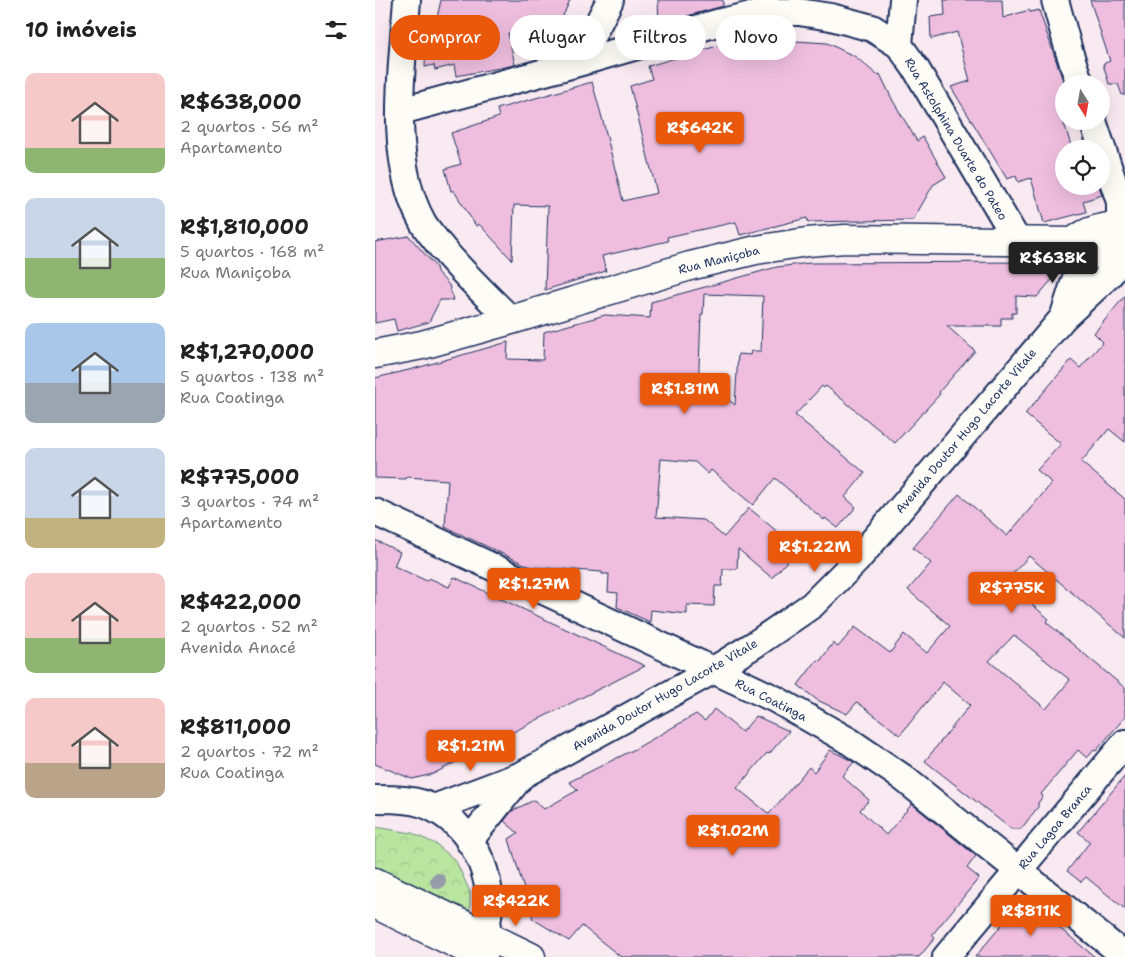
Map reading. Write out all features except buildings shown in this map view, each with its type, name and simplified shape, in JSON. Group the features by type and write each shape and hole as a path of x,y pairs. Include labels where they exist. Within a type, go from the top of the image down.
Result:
{"street":[{"path":"407,0 401,148 408,191 422,222 450,258 511,320"},
{"path":"578,64 610,0"},
{"path":"899,45 903,0"},
{"path":"1055,0 1077,75"},
{"name":"Rua Astolphina Duarte do Pateo","path":"401,111 765,12 799,12 831,18 872,28 899,45 916,69 1017,240"},
{"name":"Avenida Doutor Hugo Lacorte Vitale","path":"434,808 522,775 711,671 757,643 812,605 868,546 1063,318 1110,274 1123,238 1120,202 1096,130"},
{"path":"1075,248 1081,234 1123,238"},
{"name":"Rua Maniçoba","path":"375,354 422,344 511,320 690,266 756,250 807,242 845,239 1017,240 1075,248"},
{"name":"Avenida Doutor Hugo Lacorte Vitale","path":"1063,318 1079,268 1075,248"},
{"name":"Rua Coatinga","path":"375,512 775,700 849,741 902,777 1125,956"},
{"name":"Rua Lagoa Branca","path":"946,957 1125,743"},
{"name":"Avenida Doutor Hugo Lacorte Vitale","path":"469,841 522,775"},
{"path":"375,799 402,799 434,808 459,828 478,853 488,884 488,916 477,950"},
{"path":"375,882 477,950"},
{"path":"375,904 477,950 531,957"}],"green space":[{"path":"375,827 412,833 436,844 456,861 470,892 470,924 375,878"}]}
